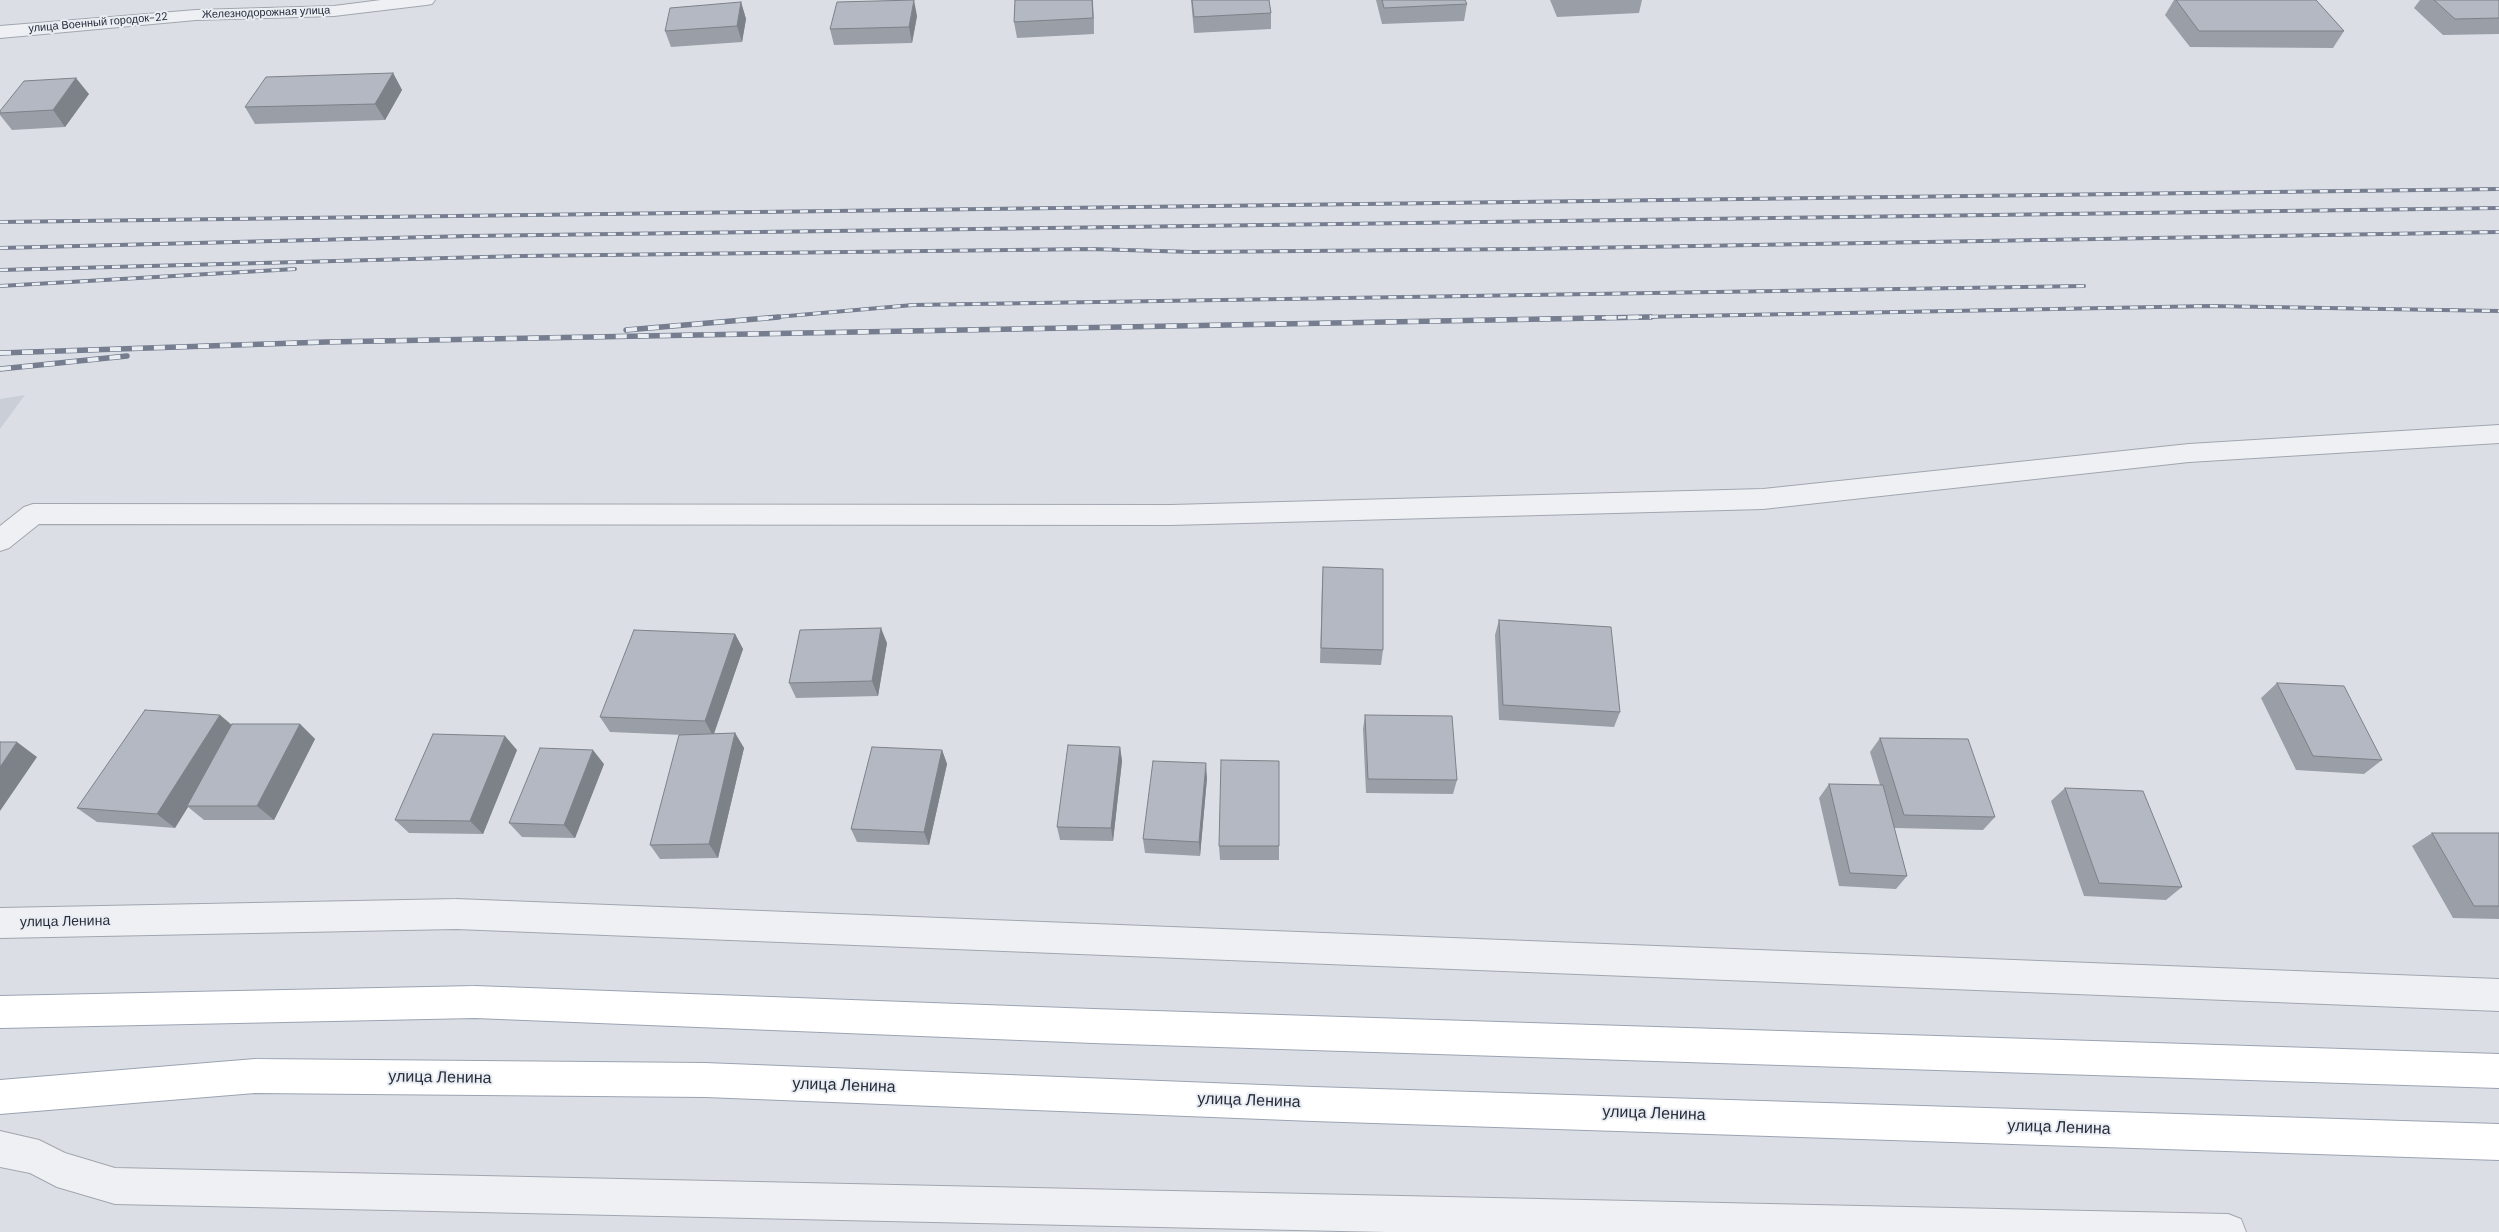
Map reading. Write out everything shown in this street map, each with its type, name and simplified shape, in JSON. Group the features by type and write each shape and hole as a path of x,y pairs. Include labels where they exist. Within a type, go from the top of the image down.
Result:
{"main road":[{"path":"0,1012 475,1002 1093,1026 2499,1071"},
{"name":"улица Ленина","path":"0,1097 255,1076 705,1080 1313,1104 2499,1142"}],"street":[{"name":"Железнодорожная улица","path":"196,15 334,11 426,0"},
{"name":"улица Военный городок-22","path":"0,32 196,15"},
{"path":"0,541 33,514 1171,515 1763,499 2189,453 2499,434"},
{"name":"улица Ленина","path":"0,923 456,914 1062,936 1794,968 2499,995"},
{"path":"0,1149 39,1158 57,1169 115,1186 2228,1232"}],"shaded area":[{"path":"25,395 0,429 0,399"}],"building":[{"path":"914,0 909,27 830,29 837,2"},
{"path":"1015,0 1092,0 1093,18 1014,22"},
{"path":"1192,0 1269,0 1271,13 1194,17"},
{"path":"1382,0 1465,0 1467,4 1384,8"},
{"path":"2176,0 2316,0 2344,31 2199,31"},
{"path":"2434,0 2499,0 2499,18 2455,19"},
{"path":"741,2 737,26 665,31 670,8"},
{"path":"393,73 375,104 245,107 266,77"},
{"path":"76,78 53,110 0,113 24,81"},
{"path":"1323,567 1383,569 1383,650 1321,648"},
{"path":"1499,620 1611,627 1620,712 1503,705"},
{"path":"881,628 872,681 789,683 800,630"},
{"path":"634,630 735,634 705,721 600,717"},
{"path":"2277,683 2344,686 2382,760 2313,756"},
{"path":"145,710 220,715 157,814 77,808"},
{"path":"1365,715 1452,716 1457,780 1368,779"},
{"path":"232,724 300,724 257,806 187,806"},
{"path":"735,733 709,844 650,845 679,735"},
{"path":"433,734 505,736 470,821 395,820"},
{"path":"1880,738 1968,739 1995,817 1904,815"},
{"path":"0,742 17,742 0,767"},
{"path":"1068,745 1120,747 1111,828 1057,827"},
{"path":"872,747 942,750 924,832 851,829"},
{"path":"540,748 593,750 564,825 509,823"},
{"path":"1221,760 1279,761 1279,846 1219,846"},
{"path":"1153,761 1206,763 1199,842 1143,839"},
{"path":"1829,784 1883,785 1907,876 1850,873"},
{"path":"2065,788 2143,791 2182,887 2099,883"},
{"path":"2432,833 2499,833 2499,906 2474,906"}],"railway":[{"path":"0,222 2499,189"},
{"path":"0,248 469,236 2499,208"},
{"path":"0,270 522,256 1091,249 1193,252 1523,249 2499,232"},
{"path":"0,286 295,269"},
{"path":"765,318 913,305 2084,286"},
{"path":"1586,318 2210,306 2499,311"},
{"path":"626,330 779,317"},
{"path":"0,353 326,342 1651,317"},
{"path":"0,369 127,356"}]}
